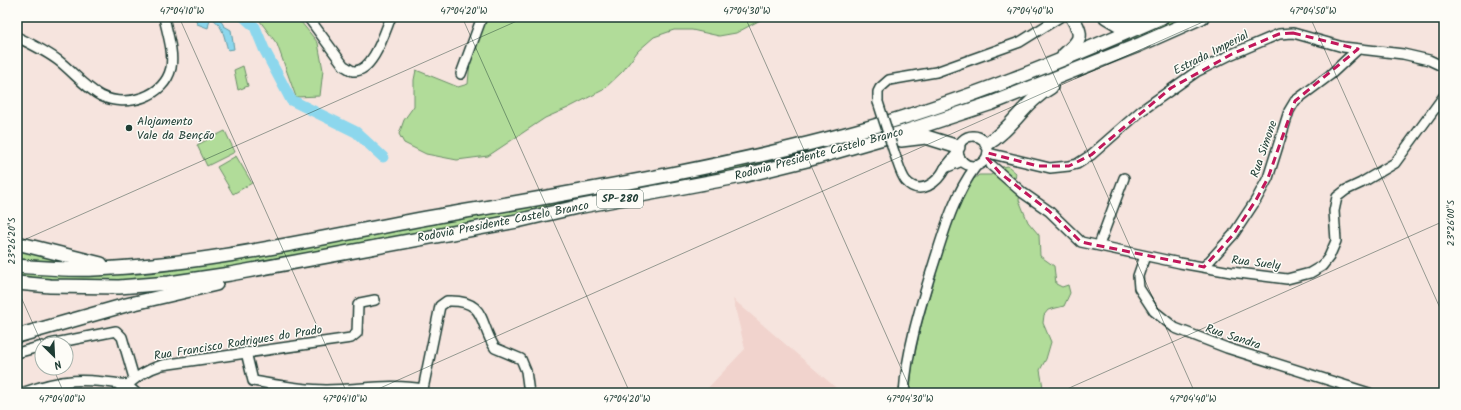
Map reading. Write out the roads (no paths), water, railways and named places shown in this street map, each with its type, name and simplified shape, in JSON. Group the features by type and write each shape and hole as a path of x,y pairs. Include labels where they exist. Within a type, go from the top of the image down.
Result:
{"highway":[{"path":"1054,63 1079,40 1079,30 1072,17"},
{"path":"1106,17 1121,26 1144,25"},
{"name":"Rodovia Presidente Castelo Branco","path":"17,266 83,270 184,262 687,170 814,141 910,115 1054,63 1162,17"},
{"name":"Rodovia Presidente Castelo Branco","path":"17,283 77,287 142,285 230,274 307,261 742,176 807,160 904,132 992,103 1141,44 1202,17"},
{"path":"985,158 996,138 1031,101 1046,89 1141,44"},
{"path":"807,160 926,137 958,149"},
{"path":"17,242 118,268"},
{"path":"17,336 168,294 275,272 307,261"}],"street":[{"path":"17,36 45,51 101,96 117,101 140,99 153,94 165,82 171,67 171,51 164,17"},
{"path":"308,17 344,66 353,70 360,69 370,63 391,17"},
{"path":"461,74 482,17"},
{"path":"985,158 980,137 971,136 963,139 958,149 932,185 923,189 913,187 906,181 878,102 878,92 880,88 889,80 936,72 1006,47 1029,37 1044,25 1060,17"},
{"name":"Estrada Imperial","path":"985,158 1050,168 1077,164 1091,155 1141,111 1190,76 1232,54 1280,34 1293,33 1306,35 1358,50 1403,54 1429,60 1444,67"},
{"name":"Rua Simone","path":"1204,268 1232,236 1256,200 1268,178 1289,111 1295,101 1330,75 1358,50"},
{"name":"Rua Suely","path":"985,158 1023,193 1049,211 1081,242 1204,268 1287,279 1300,277 1322,266 1334,250 1336,241 1334,207 1337,197 1346,190 1395,163 1444,96"},
{"path":"958,149 962,162 964,182"},
{"path":"945,168 962,162 985,158"},
{"path":"904,393 907,364 926,287 954,204 964,182 985,158"},
{"path":"1098,245 1124,178"},
{"name":"Rua Sandra","path":"1145,256 1138,276 1139,288 1154,311 1175,328 1227,348 1369,393"},
{"name":"Rua Francisco Rodrigues do Prado","path":"118,393 134,378 148,369 162,365 351,338 357,333 358,305 360,303 375,300"},
{"path":"246,352 253,381 291,388 324,390 398,385 423,389 440,306 443,303 453,300 470,303 475,307 496,348 521,359 526,371 529,393"},
{"path":"74,339 116,331 122,337 134,378"},
{"path":"17,353 34,348"},
{"path":"22,393 64,380 95,380 127,385 136,393"}],"water":[{"path":"195,17 219,18 224,26 231,30 234,49 228,50 222,29 217,22 210,19 208,28 197,24"}],"waterway":[{"path":"244,17 255,27 264,49 291,100 356,132 383,157"}],"place":[{"name":"Alojamento Vale da Benção","path":"129,128"}]}
